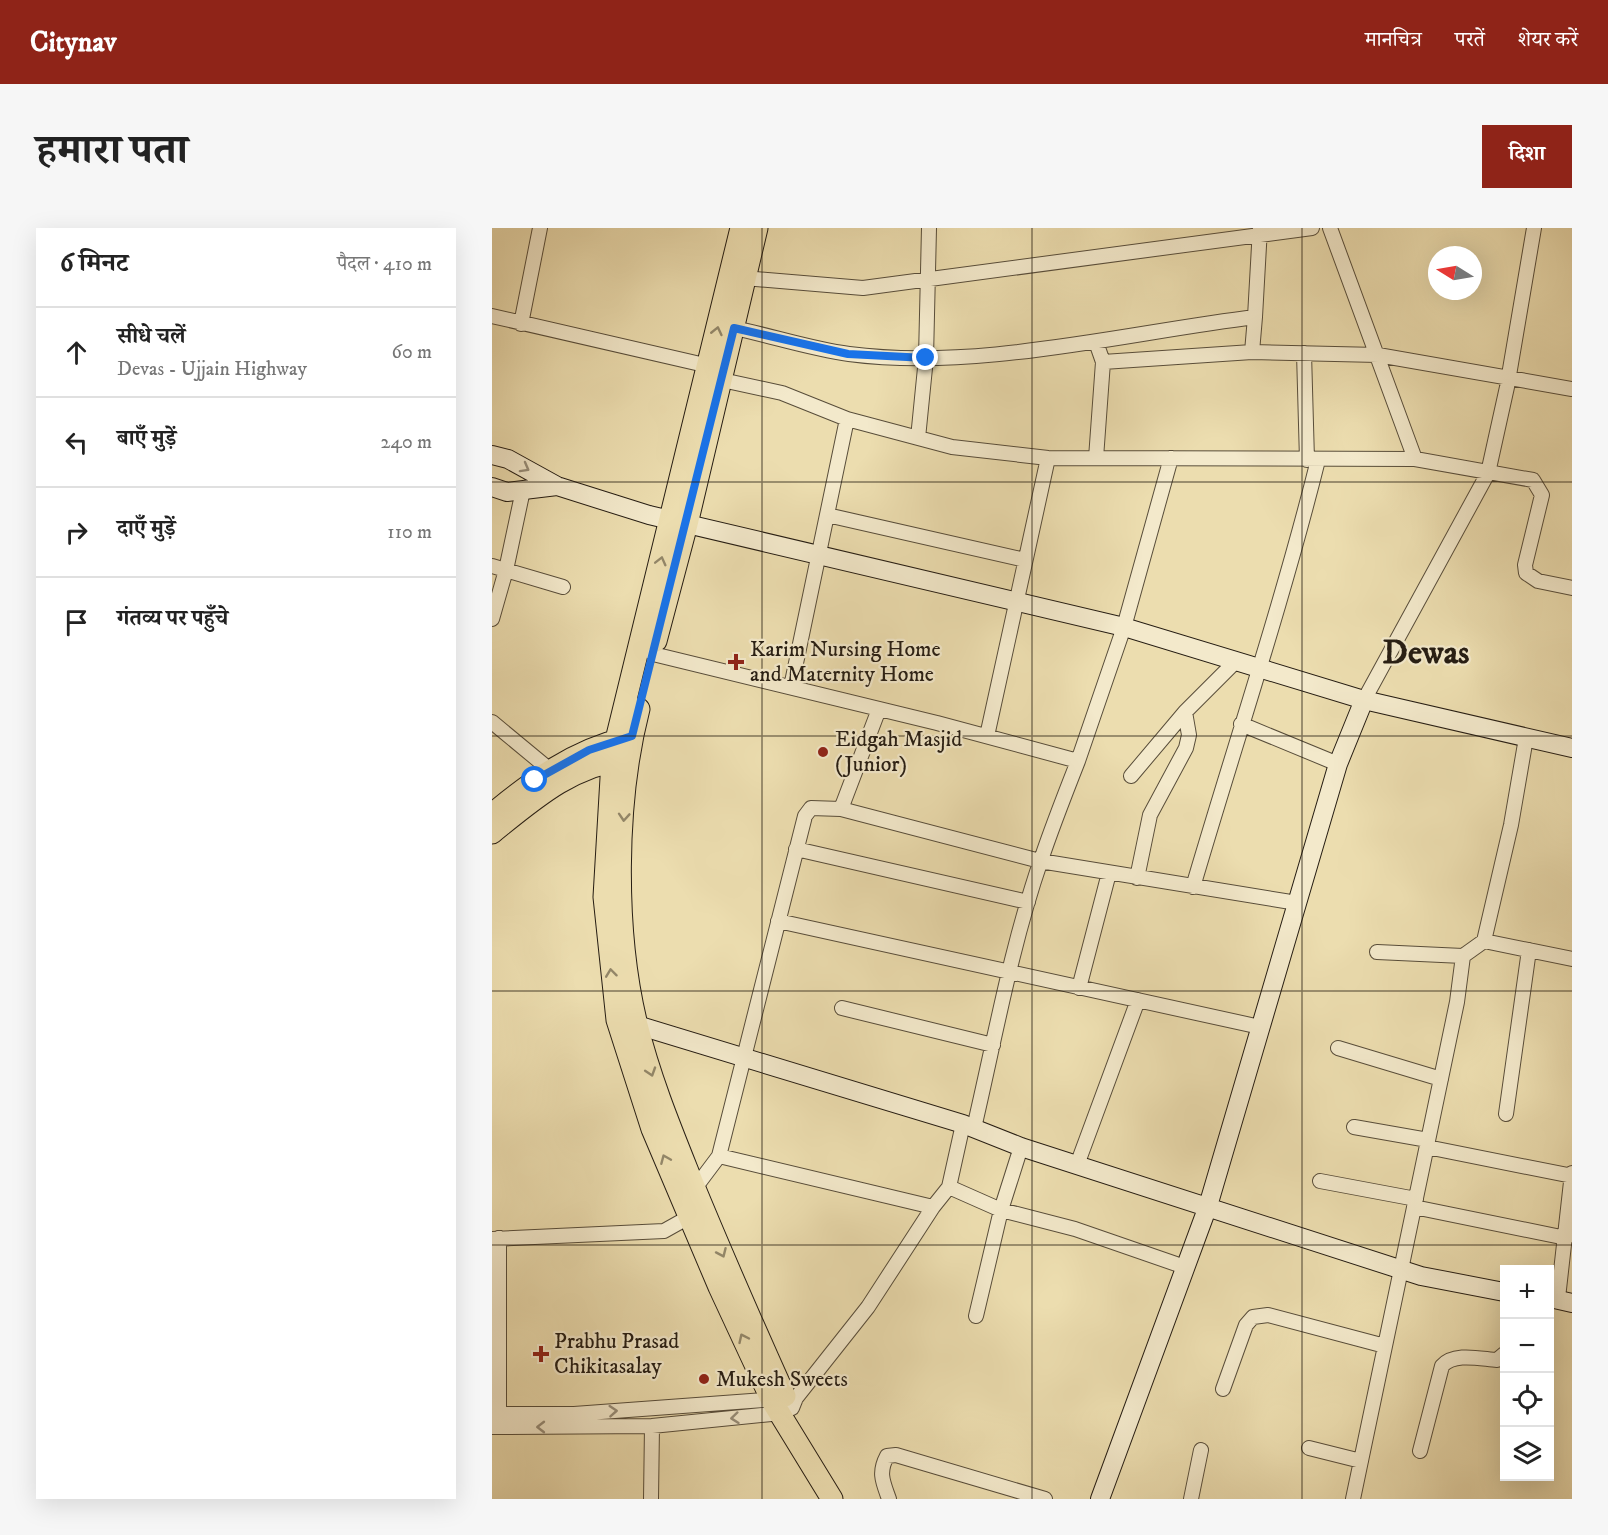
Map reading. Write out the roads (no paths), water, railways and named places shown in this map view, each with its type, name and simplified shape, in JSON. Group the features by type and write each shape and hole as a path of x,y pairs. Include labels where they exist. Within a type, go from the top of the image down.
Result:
{"main road":[{"path":"741,228 715,373 624,738 604,897 627,1022 652,1129 689,1217 832,1499"},
{"path":"715,373 734,328 757,228"},
{"path":"624,738 653,654 679,522"},
{"path":"492,814 550,770 589,750 624,738"},
{"path":"492,833 549,787 589,767 620,760"},
{"path":"627,1022 785,1403 849,1499"}],"street":[{"path":"521,324 540,228"},
{"path":"918,438 926,358 929,228"},
{"path":"744,278 863,288 1260,231 1312,228"},
{"path":"1330,228 1415,459"},
{"path":"1100,1499 1208,1206 1338,764 1364,700 1488,473 1508,378 1534,228"},
{"path":"1252,351 1260,231"},
{"path":"492,316 715,373 782,393 847,419 952,447 1048,458 1415,459 1533,480 1540,488 1542,495 1525,565 1526,573 1538,580 1572,588"},
{"path":"734,328 848,354 926,358 1096,342 1185,326 1255,317"},
{"path":"1096,342 1103,362 1096,458"},
{"path":"1103,362 1252,351 1378,355 1572,389"},
{"path":"1193,886 1241,724 1292,565 1313,460 1304,353"},
{"path":"791,687 847,419"},
{"path":"492,454 508,459 557,486 679,522 818,557 1124,627 1258,670 1364,700 1572,748"},
{"path":"987,736 1048,458"},
{"path":"494,1418 652,1426 785,1403 868,1307 949,1186 993,1045 1009,972 1040,861 1078,761 1124,627 1172,458"},
{"path":"492,487 507,492 557,486"},
{"path":"492,619 506,570 523,490"},
{"path":"827,515 1025,560"},
{"path":"492,566 563,587"},
{"path":"653,654 987,736 1078,761"},
{"path":"1131,776 1185,712 1235,662"},
{"path":"841,809 879,709"},
{"path":"1137,878 1150,814 1186,748 1189,735 1185,712"},
{"path":"492,722 550,770"},
{"path":"1241,724 1338,764"},
{"path":"1377,952 1463,956 1484,941 1511,825 1526,738"},
{"path":"695,1188 719,1156 796,849 805,816 811,808 841,809 1040,861 1297,903"},
{"path":"796,849 1028,902"},
{"path":"1079,988 1109,873"},
{"path":"778,921 1260,1027"},
{"path":"1484,941 1572,960"},
{"path":"1506,1113 1529,950"},
{"path":"1353,1499 1441,1079 1463,956"},
{"path":"1077,1165 1138,1000"},
{"path":"842,1008 993,1045"},
{"path":"627,1022 968,1126 1021,1147 1401,1270 1500,1291"},
{"path":"1338,1048 1441,1079"},
{"path":"1354,1126 1572,1175 1560,1300"},
{"path":"976,1316 1001,1210 1021,1147"},
{"path":"719,1156 933,1207"},
{"path":"1320,1181 1566,1238"},
{"path":"949,1186 1001,1210 1075,1229 1185,1267"},
{"path":"494,1418 496,1238 664,1231 689,1217"},
{"path":"1223,1389 1246,1325 1254,1317 1268,1315 1385,1346"},
{"path":"1420,1451 1442,1366 1446,1361 1461,1358 1497,1360 1500,1357"},
{"path":"494,1418 785,1403"},
{"path":"651,1499 652,1426"},
{"path":"1309,1448 1361,1461"},
{"path":"1191,1499 1201,1450"},
{"path":"889,1499 880,1475 888,1456 896,1455 1046,1499"}],"place":[{"name":"Karim Nursing Home and Maternity Home","path":"736,662"},
{"name":"Eidgah Masjid (Junior)","path":"823,752"},
{"name":"Prabhu Prasad Chikitasalay","path":"541,1354"},
{"name":"Mukesh Sweets","path":"704,1379"}],"district":[{"name":"Dewas","path":"1426,653"}]}
